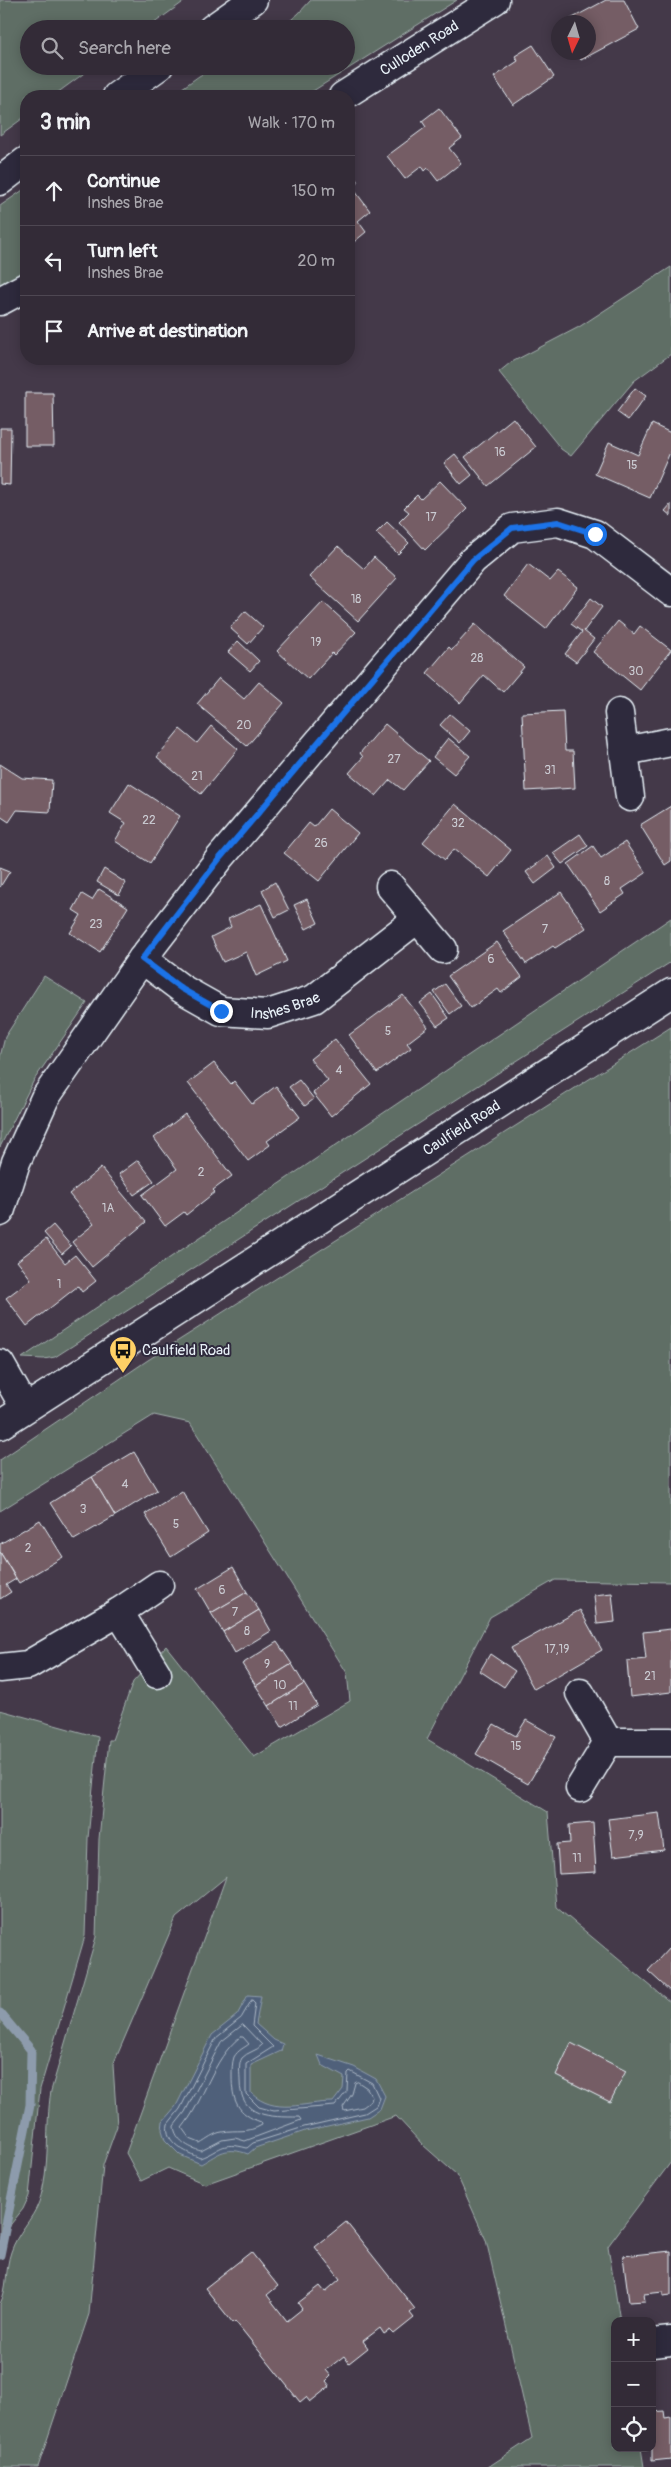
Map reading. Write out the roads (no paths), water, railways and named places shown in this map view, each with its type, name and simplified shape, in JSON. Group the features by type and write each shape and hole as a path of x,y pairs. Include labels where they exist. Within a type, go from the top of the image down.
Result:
{"street":[{"path":"225,20 253,0"},
{"name":"Culloden Road","path":"352,90 495,0"},
{"path":"125,90 146,75"},
{"path":"0,181 20,166"},
{"path":"0,301 20,290"},
{"path":"0,1212 16,1162 45,1098 142,959 220,858 411,630 473,560 512,528 558,522 595,534 671,592"},
{"path":"619,713 630,797"},
{"path":"625,751 671,742"},
{"path":"390,886 443,949"},
{"name":"Inshes Brae","path":"142,959 182,989 221,1011 268,1014 314,999 417,919"},
{"name":"Caulfield Road","path":"0,1425 671,993"},
{"path":"0,1364 25,1408"},
{"path":"0,1668 28,1665 119,1612 159,1585"},
{"path":"119,1612 157,1674"},
{"path":"580,1693 608,1742"},
{"path":"608,1742 671,1742"},
{"path":"580,1788 608,1742"},
{"path":"656,2343 671,2341"}],"water":[{"path":"248,1995 261,1996 256,2024 274,2040 283,2044 281,2051 251,2065 251,2093 260,2100 280,2106 333,2102 343,2089 344,2077 322,2065 318,2055 354,2067 376,2079 385,2096 380,2109 368,2117 305,2131 255,2148 248,2154 234,2151 223,2152 201,2164 180,2155 165,2140 162,2130 163,2121 176,2106 212,2035 237,2015"}],"waterway":[{"path":"0,2013 31,2050 30,2105 0,2255"}],"place":[{"name":"Caulfield Road","path":"123,1374"}]}
